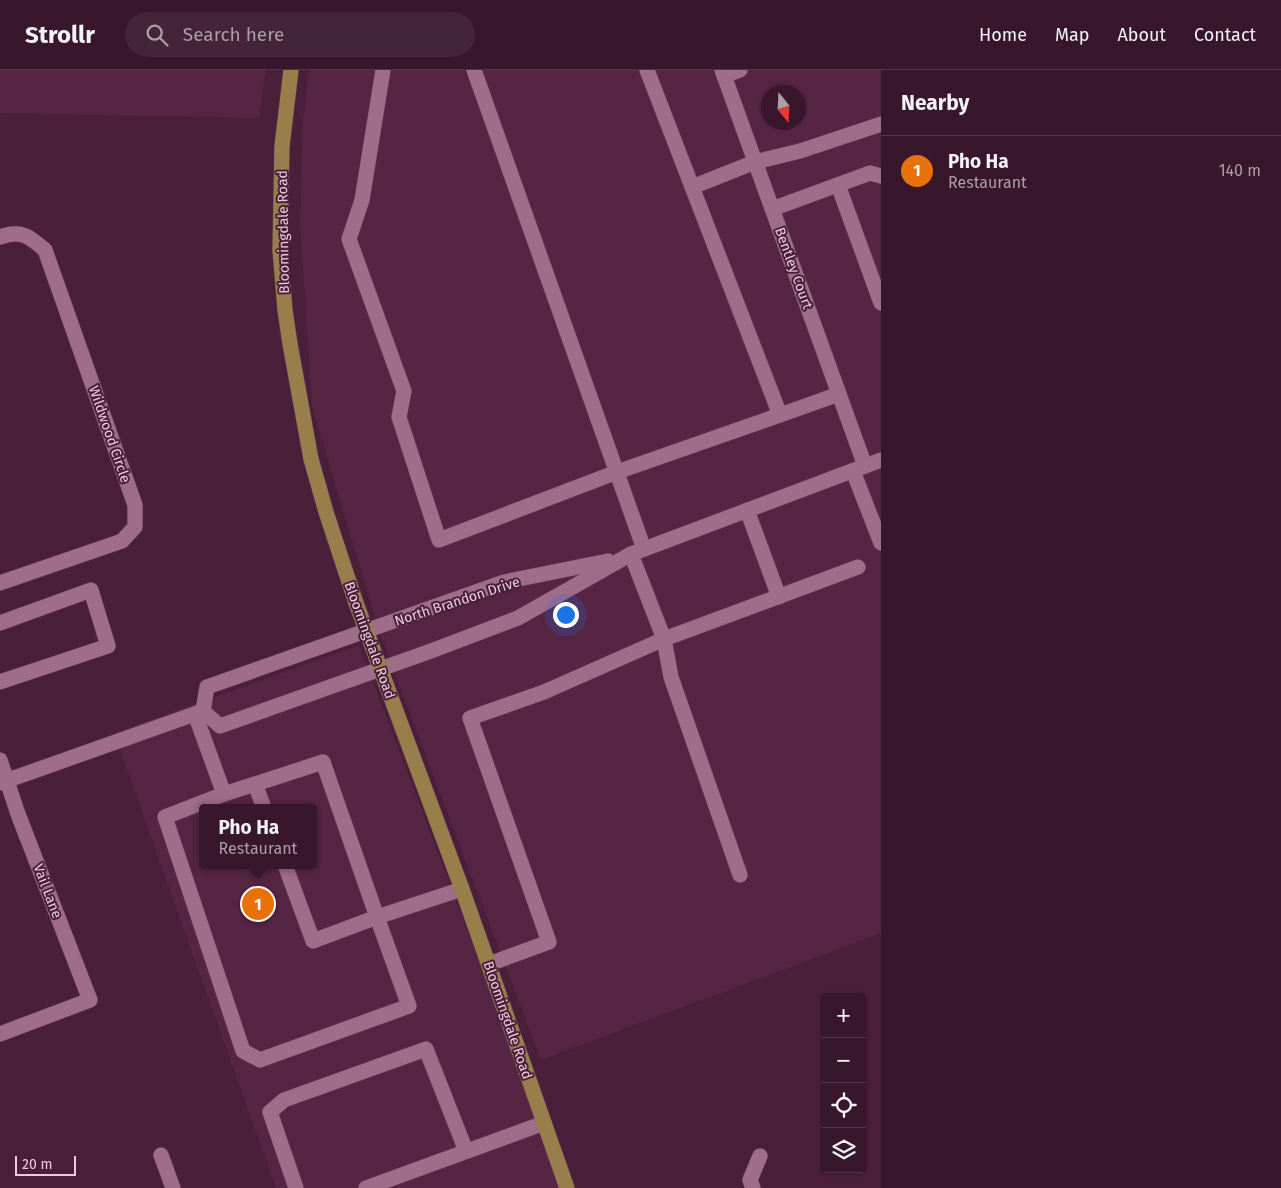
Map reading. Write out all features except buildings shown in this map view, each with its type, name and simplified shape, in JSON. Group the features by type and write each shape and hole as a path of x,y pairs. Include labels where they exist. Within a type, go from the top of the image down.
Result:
{"main road":[{"name":"Bloomingdale Road","path":"291,70 282,146 280,250 292,361 311,459 326,512 366,631 462,889 567,1188"}],"street":[{"path":"383,70 362,200 349,239 404,391 399,417 439,540 617,472 839,394"},
{"path":"474,70 617,472 632,554 664,639 671,677 740,875"},
{"path":"647,70 780,415"},
{"path":"723,73 740,70"},
{"name":"Bentley Court","path":"723,73 839,394 881,543"},
{"path":"692,187 755,162 800,151 881,124"},
{"path":"772,209 870,173 881,176"},
{"path":"838,185 881,303"},
{"name":"Wildwood Circle","path":"0,236 9,233 29,236 45,250 135,505 135,527 122,541 0,583"},
{"name":"North Brandon Drive","path":"632,554 504,582 207,687 199,712 220,726 380,669 518,618 632,554 881,460"},
{"path":"747,510 779,597"},
{"path":"489,964 549,942 470,718 544,692 664,639 858,567"},
{"path":"0,623 91,590 108,646 0,682"},
{"path":"4,781 199,712 224,794"},
{"name":"Vail Lane","path":"0,760 4,781 90,1000 0,1034"},
{"path":"323,762 409,1006 260,1060 243,1051 166,817 224,794 323,762"},
{"path":"255,784 262,804"},
{"path":"286,869 313,941 377,917 462,889"},
{"path":"296,1188 270,1112 284,1100 426,1049 466,1150"},
{"path":"366,1188 544,1123"},
{"path":"161,1155 173,1188"},
{"path":"753,1188 750,1180 760,1156"}],"shaded area":[{"path":"0,70 266,70 259,118 0,113"},
{"path":"309,70 881,70 881,933 541,1060 381,637 312,406 300,223 303,121"},
{"path":"359,645 565,1188 276,1188 114,733"}],"place":[{"name":"Pho Ha","path":"258,904"}]}
